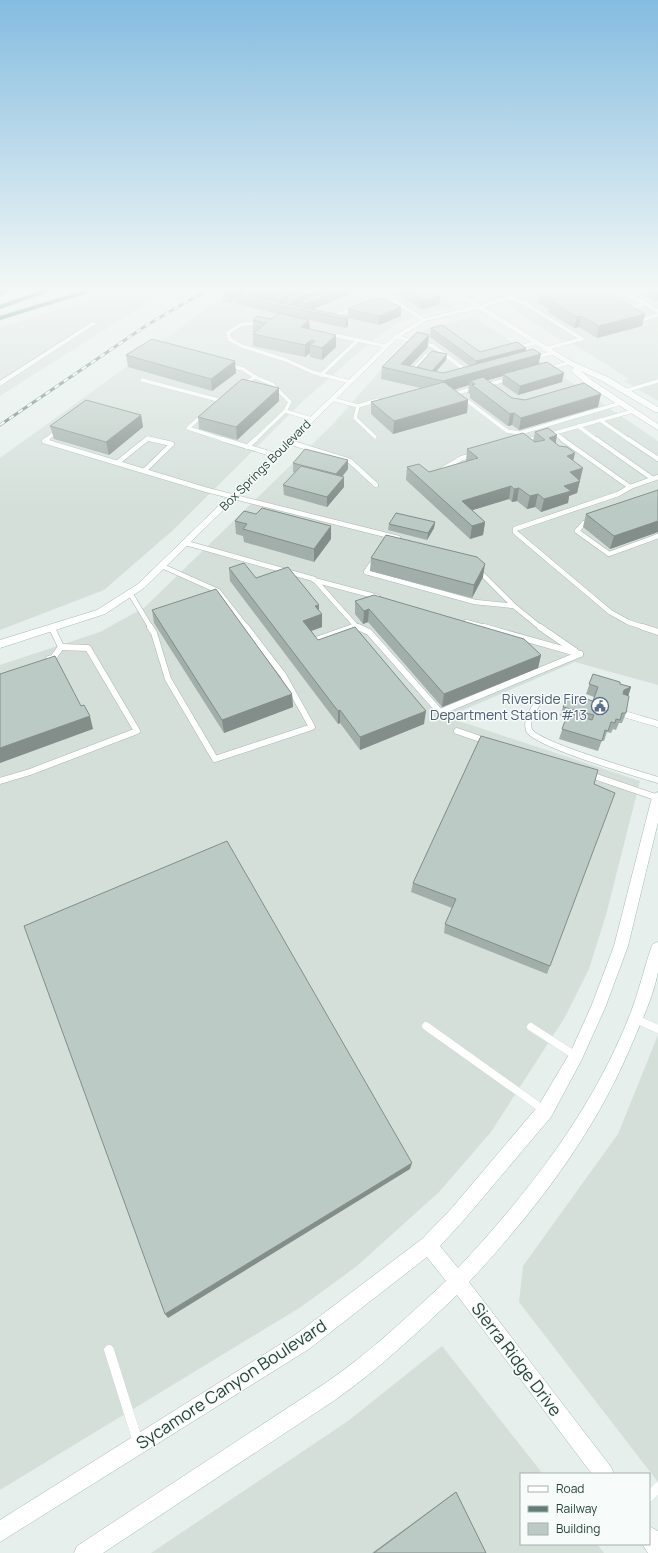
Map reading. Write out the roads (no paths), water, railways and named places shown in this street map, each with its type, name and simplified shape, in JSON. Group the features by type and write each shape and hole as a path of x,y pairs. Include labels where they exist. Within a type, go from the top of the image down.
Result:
{"main road":[{"path":"0,384 33,362"},
{"name":"Box Springs Boulevard","path":"0,644 101,612 141,586 370,362"},
{"path":"568,363 588,384 621,403 658,428"},
{"path":"568,363 605,379 658,410"},
{"name":"Sycamore Canyon Boulevard","path":"0,1532 139,1443 302,1342 428,1245 457,1215 546,1111 576,1056 598,1008 621,946 658,798"},
{"path":"84,1553 359,1370 458,1282 536,1194 567,1152 609,1080 636,1020 649,984 658,948"},
{"name":"Sierra Ridge Drive","path":"428,1245 458,1282 603,1473"},
{"path":"650,1538 658,1550"}],"lane":[{"path":"291,362 321,375 350,382"},
{"path":"321,375 334,362"},
{"path":"411,376 409,373 420,362"},
{"path":"455,362 471,375 464,376"},
{"path":"220,363 251,372 255,378 272,384 289,401 285,411 247,447"},
{"path":"538,371 568,363"},
{"path":"517,377 457,393 507,431 520,433 621,403"},
{"path":"239,388 255,378"},
{"path":"142,380 222,400"},
{"path":"625,391 658,381"},
{"path":"487,385 493,389"},
{"path":"216,405 228,396"},
{"path":"332,399 358,406 383,398"},
{"path":"358,406 355,418 375,437"},
{"path":"285,411 312,418"},
{"path":"522,441 556,434 578,426 613,418 633,411"},
{"path":"205,414 188,426 188,428 275,455"},
{"path":"600,420 658,459"},
{"path":"578,426 656,478"},
{"path":"61,428 44,441 234,496 405,540"},
{"path":"556,434 630,487"},
{"path":"117,463 148,438 172,444 144,471"},
{"path":"289,442 350,461 376,485"},
{"path":"439,472 462,458 475,454"},
{"path":"656,478 630,487 618,494 515,529 515,532 610,612 628,622 658,632"},
{"path":"599,517 584,523 577,531 609,554 658,536"},
{"path":"386,542 390,536"},
{"path":"186,542 382,599"},
{"path":"378,554 366,572 474,602 514,606"},
{"path":"472,564 531,621 580,654"},
{"path":"130,593 154,633 168,680 215,759 312,727 283,675 218,591 162,566"},
{"path":"314,579 356,626 369,632 440,712 580,654"},
{"path":"459,620 580,654"},
{"path":"316,640 356,626"},
{"path":"52,628 61,647"},
{"path":"46,660 53,658 61,647"},
{"path":"0,781 30,772 137,731 88,648 61,647"},
{"path":"540,699 528,720 529,730 534,736 557,747 658,780"},
{"path":"624,714 658,724"},
{"path":"458,731 494,743"},
{"path":"582,773 658,798"},
{"path":"636,1020 658,1029"},
{"path":"426,1026 546,1111"},
{"path":"531,1027 576,1056"},
{"path":"109,1350 139,1443"},
{"path":"650,1496 658,1487"}],"railway":[{"path":"0,425 92,362"}],"place":[{"name":"Riverside Fire Department Station #13","path":"600,706"}]}
